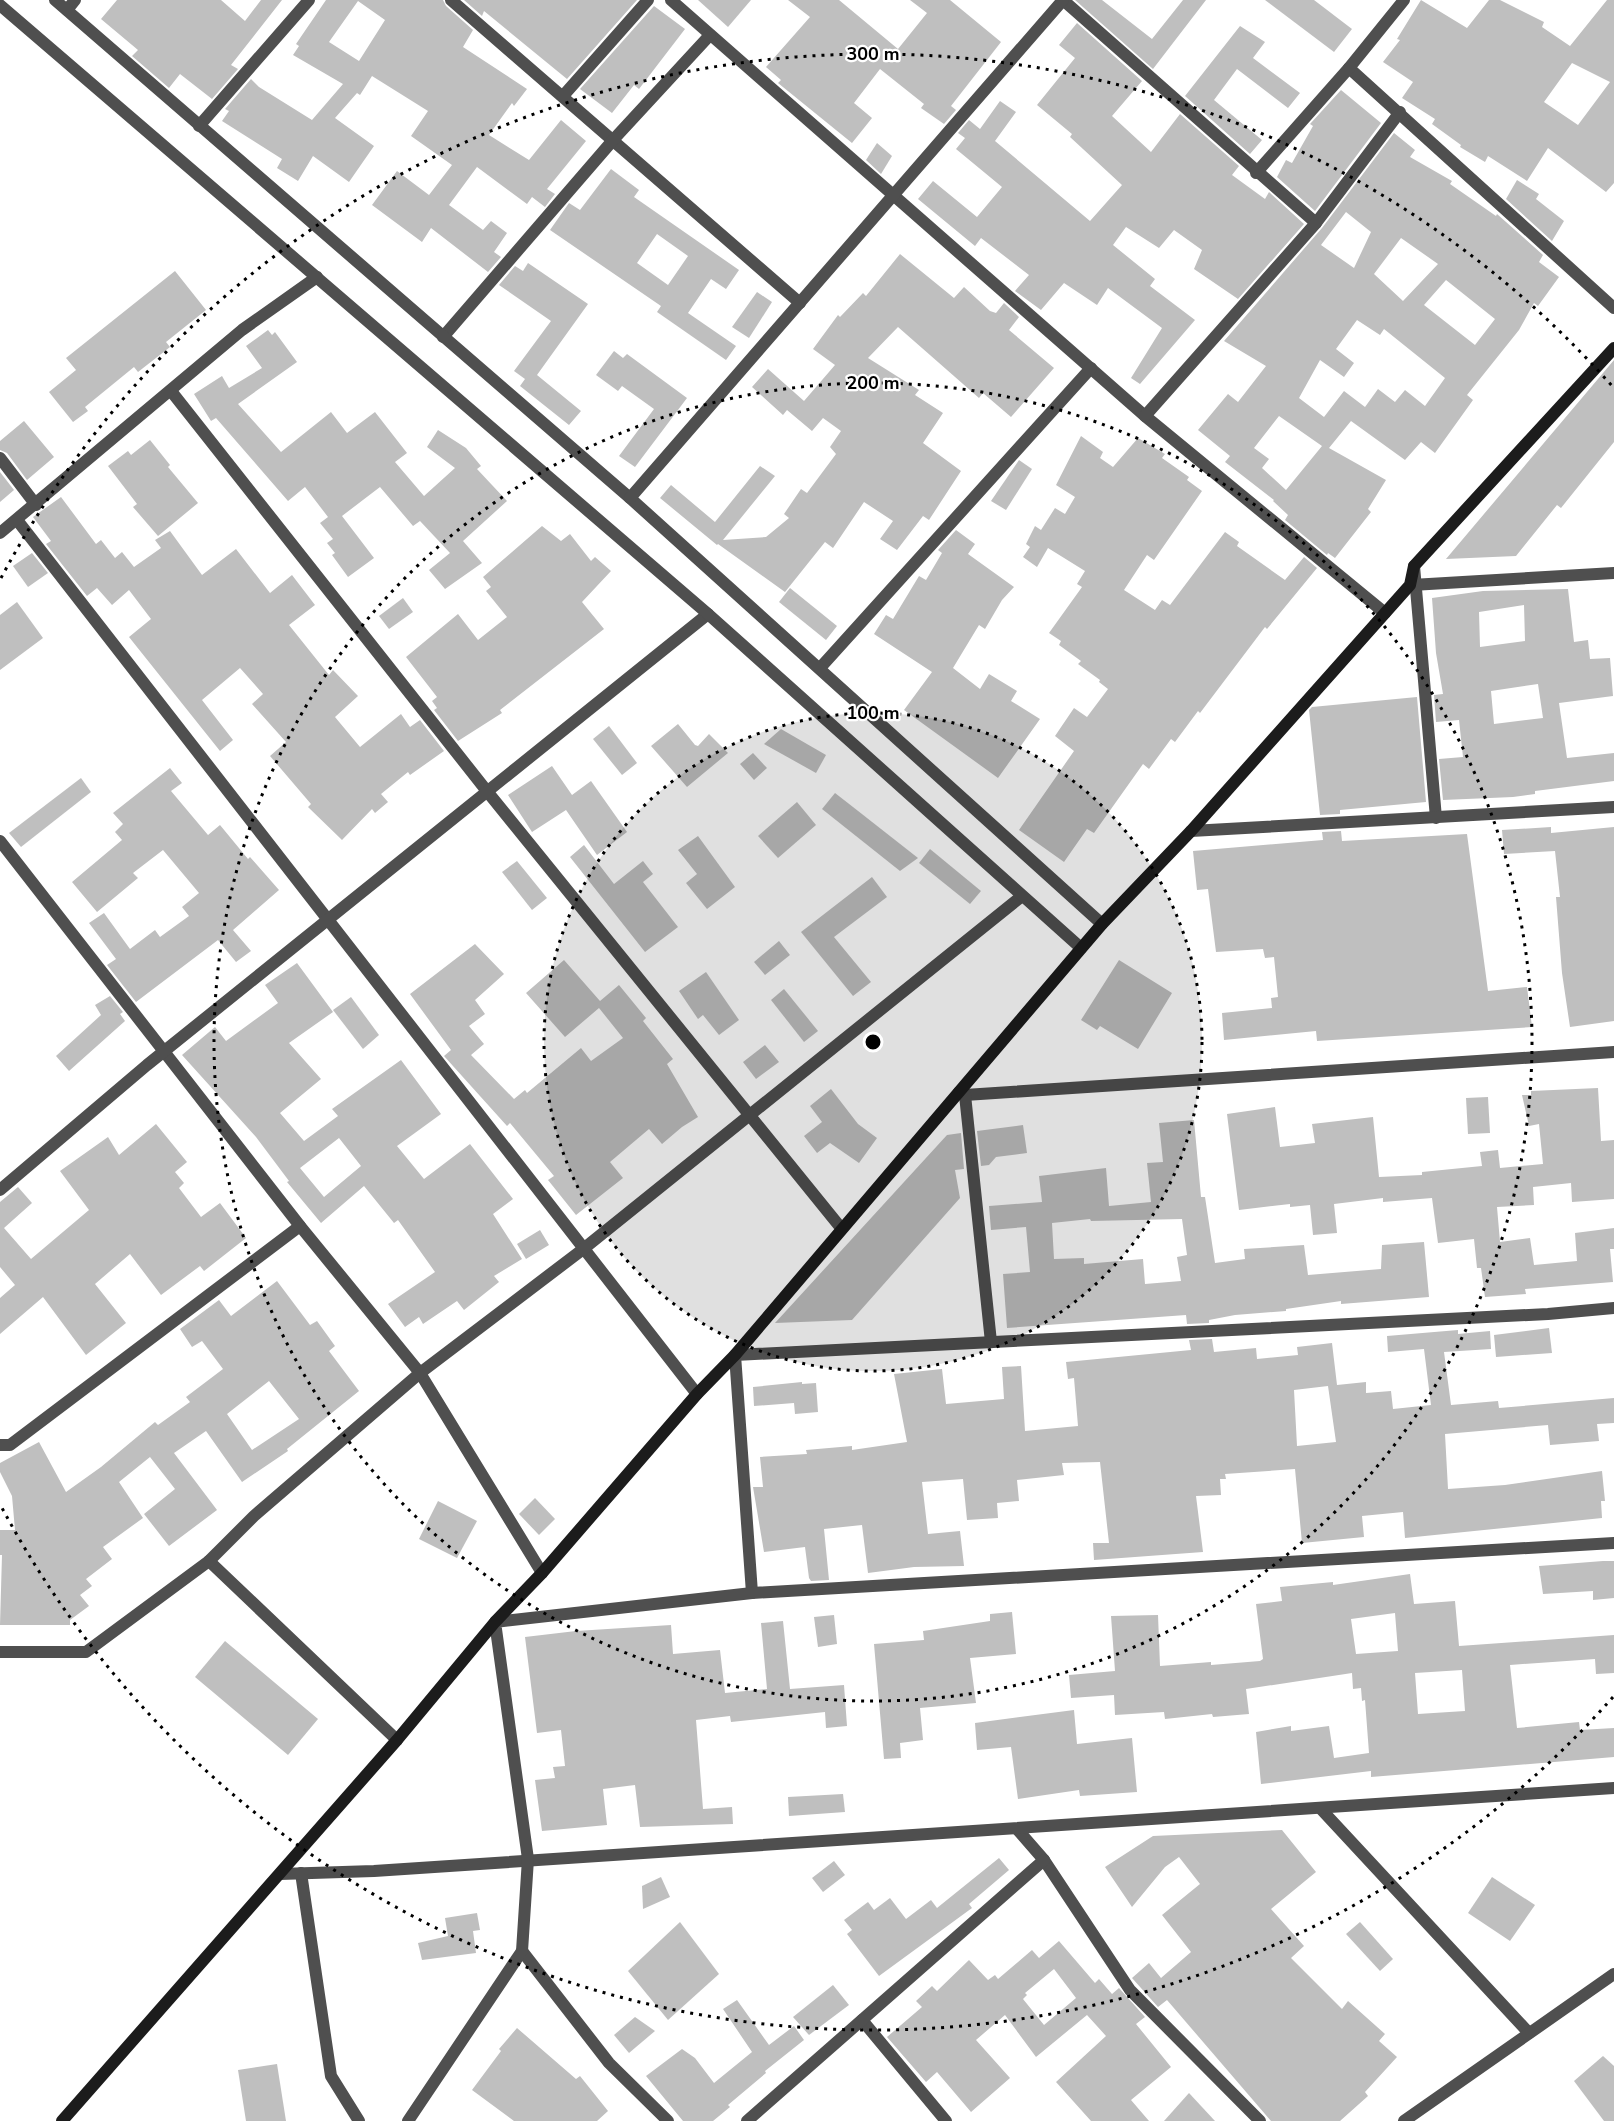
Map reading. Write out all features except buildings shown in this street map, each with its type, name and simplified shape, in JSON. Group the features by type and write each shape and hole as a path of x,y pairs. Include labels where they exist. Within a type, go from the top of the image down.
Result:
{"main road":[{"path":"62,2121 397,1740 495,1622 542,1573 697,1394 735,1355 841,1228 962,1093 1102,924 1191,831 1385,613 1414,586 1414,566 1614,348"}],"street":[{"path":"55,0 71,5 199,126 630,498 1102,924"},
{"path":"199,126 309,0"},
{"path":"451,0 614,139 800,303"},
{"path":"563,96 648,0"},
{"path":"671,0 765,80 1145,416 1385,613"},
{"path":"630,498 1063,0 1256,173 1316,223"},
{"path":"1256,173 1349,68 1404,0"},
{"path":"0,5 708,614 1081,948"},
{"path":"443,337 614,139 710,35"},
{"path":"1349,68 1614,308"},
{"path":"1145,416 1316,223 1400,112"},
{"path":"0,533 242,330 317,277"},
{"path":"820,668 1091,368"},
{"path":"171,391 486,790 752,1115 841,1228"},
{"path":"0,458 36,505"},
{"path":"17,520 329,919 582,1250 697,1394"},
{"path":"1436,819 1414,586 1614,573"},
{"path":"0,1190 165,1051 486,790 708,614"},
{"path":"1191,831 1436,819 1614,807"},
{"path":"0,842 300,1226 420,1373 542,1573"},
{"path":"0,1652 86,1652 209,1561 254,1516 420,1373 582,1250 1022,896"},
{"path":"991,1342 962,1093 1614,1052"},
{"path":"0,1445 10,1446 300,1226"},
{"path":"752,1593 735,1355 1548,1314 1614,1308"},
{"path":"408,2121 522,1951 528,1859 495,1622 752,1593 1614,1543"},
{"path":"209,1561 397,1740"},
{"path":"280,1874 1017,1829 1614,1788"},
{"path":"1320,1808 1529,2033"},
{"path":"1017,1829 1044,1860 1130,1990 1260,2121"},
{"path":"747,2121 1044,1860"},
{"path":"301,1873 331,2076 359,2121"},
{"path":"522,1951 609,2063 668,2121"},
{"path":"1404,2121 1614,1974"},
{"path":"862,2020 946,2121"}]}
